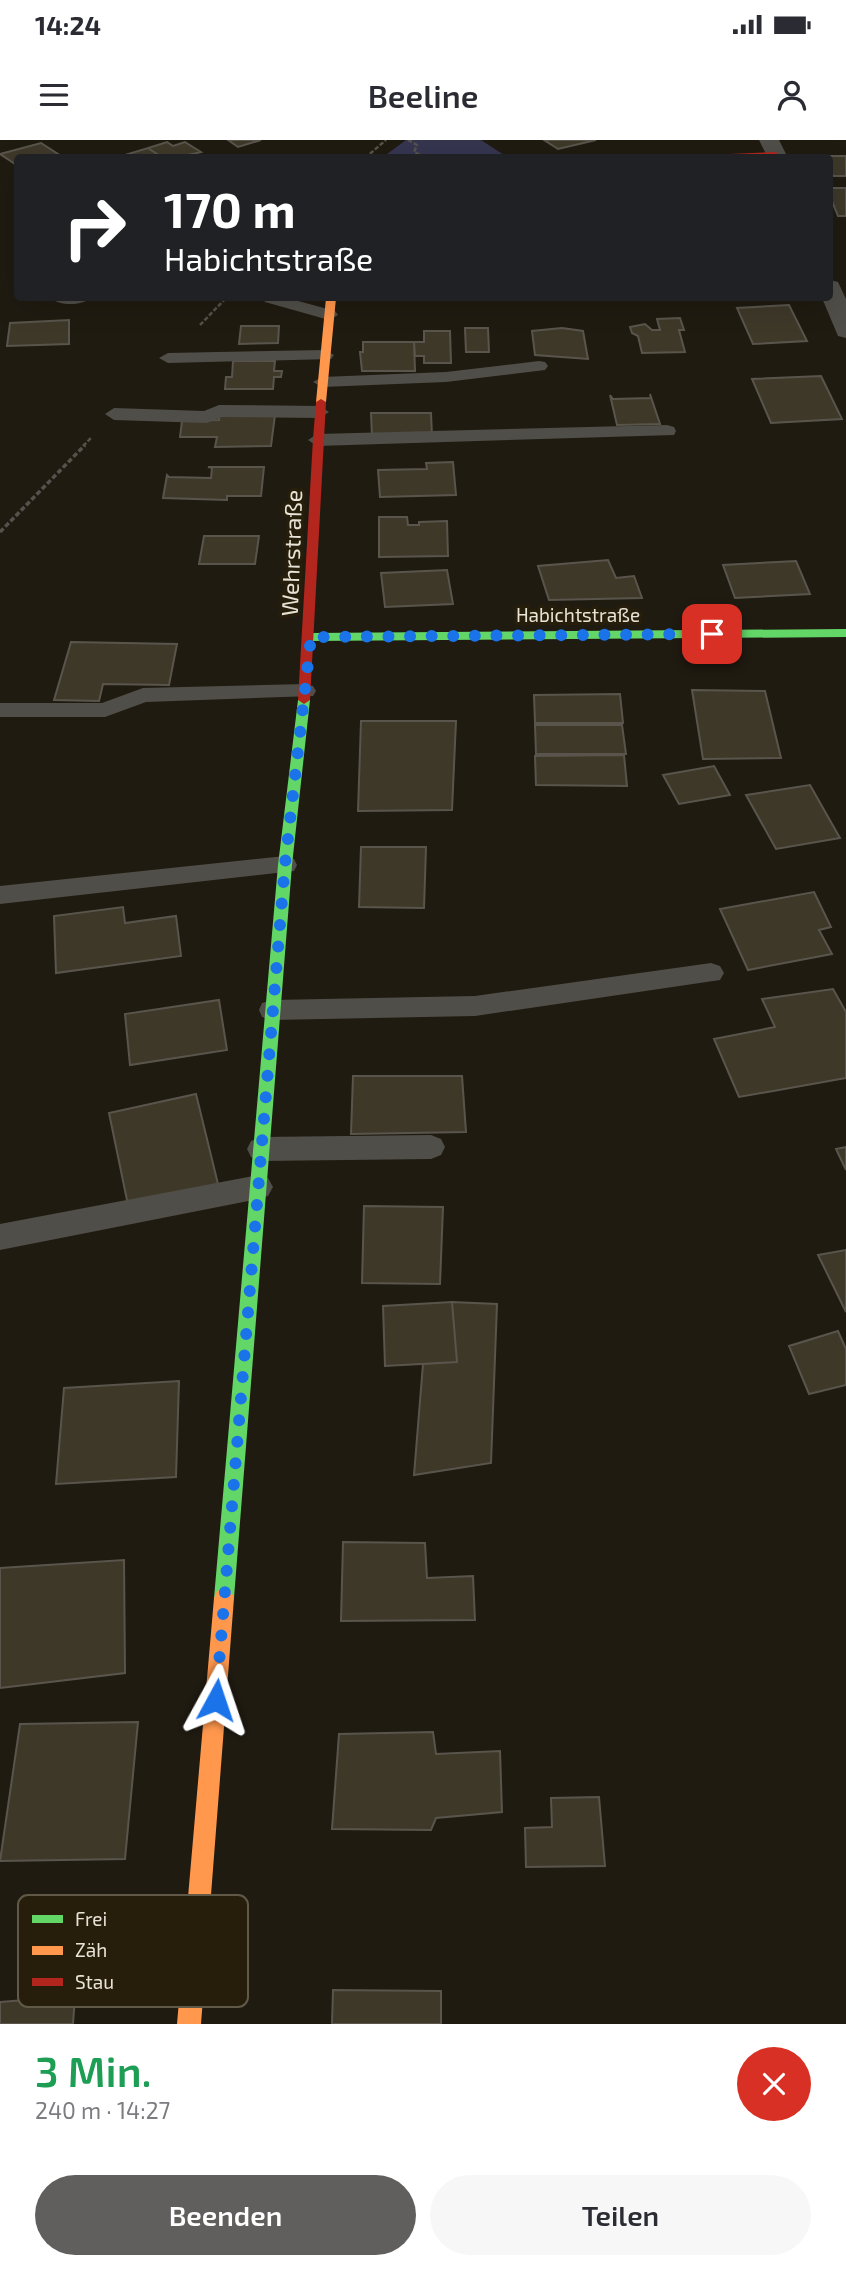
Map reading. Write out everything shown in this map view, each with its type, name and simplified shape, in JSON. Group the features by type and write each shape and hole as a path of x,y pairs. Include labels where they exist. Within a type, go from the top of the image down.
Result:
{"street":[{"path":"745,154 774,151"},
{"path":"833,295 846,331"},
{"name":"Wehrstraße","path":"200,1895 272,1010 285,864 311,637 317,440 330,306"},
{"name":"Habichtstraße","path":"311,637 846,632"}],"lane":[{"path":"293,301 330,306"},
{"path":"168,358 325,355"},
{"path":"322,382 446,377 539,366"},
{"path":"114,414 207,417 219,411 320,412"},
{"path":"317,440 667,431"},
{"path":"0,710 105,710 143,695 305,691"},
{"path":"0,895 285,864"},
{"path":"272,1010 475,1006 711,973"},
{"path":"261,1149 430,1147"},
{"path":"0,1237 258,1187"}],"path":[{"path":"370,154 386,140"},
{"path":"408,140 417,145 414,152 418,154"}],"shaded area":[{"path":"406,140 481,140 502,154 387,154"}],"building":[{"path":"228,140 261,140 238,147"},
{"path":"544,140 596,140 558,149"},
{"path":"167,142 173,146 185,142 201,152 157,154 148,148"},
{"path":"41,143 58,154 14,154 14,163 0,154"},
{"path":"148,148 157,154 128,154"},
{"path":"833,156 846,156 846,176 833,176"},
{"path":"833,188 846,188 846,216 838,216 833,204"},
{"path":"789,305 807,341 753,344 737,308"},
{"path":"680,318 684,330 679,330 685,352 642,353 638,336 632,333 630,327 645,324 652,330 660,330 657,319"},
{"path":"69,320 69,344 7,346 10,323"},
{"path":"241,326 279,326 278,343 239,344"},
{"path":"465,328 488,328 489,352 466,352"},
{"path":"562,328 583,331 588,359 535,355 532,331"},
{"path":"424,331 450,331 451,363 424,363 424,356 415,356 414,342 424,342"},
{"path":"363,342 414,342 415,371 362,371 360,352 363,352"},
{"path":"233,361 275,361 274,371 282,371 281,377 274,377 273,389 225,389 226,377 232,377"},
{"path":"821,376 842,419 771,423 752,379"},
{"path":"650,394 660,424 617,425 610,395 613,399 651,398"},
{"path":"371,413 431,413 432,436 372,437"},
{"path":"219,415 275,415 271,446 215,447 217,437 180,437 182,421 219,420"},
{"path":"453,462 456,495 380,497 378,470 427,469 426,463"},
{"path":"208,467 264,467 261,496 227,496 227,500 163,498 167,475 211,478 212,468"},
{"path":"379,517 407,517 408,525 447,521 448,556 379,557"},
{"path":"204,536 259,536 255,564 199,564"},
{"path":"608,560 616,578 634,576 642,598 549,600 538,566"},
{"path":"796,561 810,594 735,598 723,565"},
{"path":"447,570 453,604 385,607 381,573"},
{"path":"71,642 177,644 169,685 103,684 99,701 54,700"},
{"path":"692,690 765,691 781,758 703,759"},
{"path":"620,694 623,723 535,723 534,695"},
{"path":"361,721 456,721 452,810 358,811"},
{"path":"535,725 622,725 626,754 536,754"},
{"path":"624,755 627,786 536,785 535,756"},
{"path":"714,766 730,795 679,804 663,775"},
{"path":"810,785 840,838 776,849 746,795"},
{"path":"361,847 426,847 424,908 359,907"},
{"path":"814,892 831,927 819,930 832,954 748,970 720,909"},
{"path":"123,907 125,923 176,916 181,956 56,973 54,916"},
{"path":"833,989 846,1012 846,1078 739,1097 714,1039 775,1027 762,999"},
{"path":"219,1000 227,1050 130,1065 125,1014"},
{"path":"353,1076 462,1076 466,1132 351,1134"},
{"path":"196,1094 218,1184 128,1205 109,1113"},
{"path":"846,1147 846,1170 836,1149"},
{"path":"364,1206 443,1207 440,1284 362,1283"},
{"path":"846,1250 846,1312 818,1255"},
{"path":"452,1302 457,1362 385,1366 383,1306"},
{"path":"452,1302 497,1304 491,1463 414,1475 423,1364 457,1362"},
{"path":"838,1331 846,1349 846,1385 809,1394 789,1346"},
{"path":"179,1381 176,1477 56,1484 64,1388"},
{"path":"343,1542 425,1543 427,1578 473,1576 475,1620 341,1621"},
{"path":"124,1560 125,1673 0,1688 0,1568"},
{"path":"138,1722 125,1859 0,1861 20,1724"},
{"path":"433,1732 436,1754 500,1751 502,1812 436,1818 431,1830 332,1829 339,1734"},
{"path":"599,1797 605,1866 526,1867 525,1828 552,1827 551,1798"},
{"path":"333,1990 441,1991 441,2024 332,2024"},
{"path":"18,2001 18,2007 74,2007 73,2024 0,2024 0,2002"}],"traffic: fast":[{"path":"311,637 846,633"},
{"path":"224,1598 285,865 304,700"}],"traffic: slow":[{"path":"321,402 331,301"},
{"path":"200,1895 224,1598"},
{"path":"189,2024 190,2007"}],"traffic: jam":[{"path":"304,700 321,402"}],"route":[{"path":"216,1700 285,864 311,637 712,634"}]}
